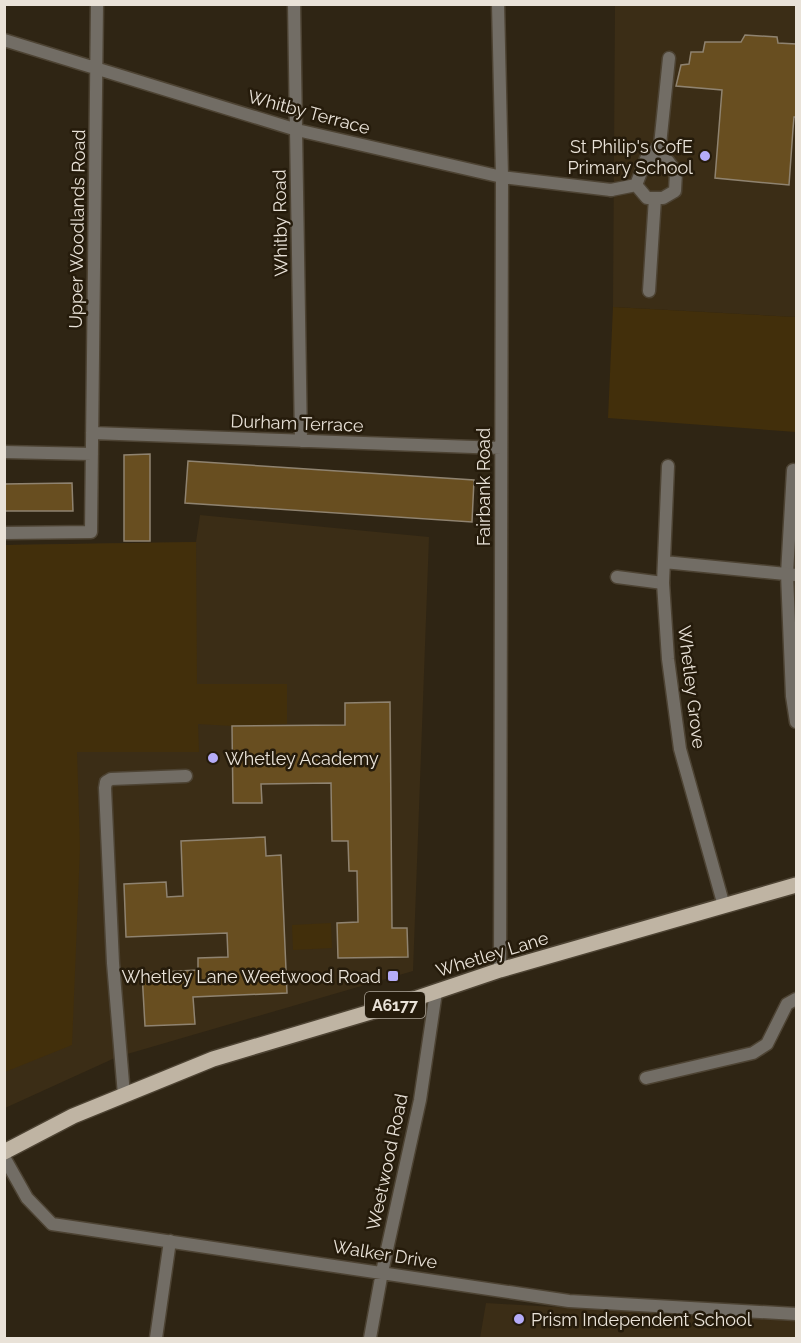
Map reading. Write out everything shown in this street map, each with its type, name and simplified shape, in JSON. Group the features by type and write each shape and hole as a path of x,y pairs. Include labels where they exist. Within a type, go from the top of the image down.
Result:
{"main road":[{"name":"Whetley Lane","path":"4,1154 73,1116 213,1059 436,992 500,970 796,885"}],"street":[{"name":"Upper Woodlands Road","path":"4,533 91,532 97,4"},
{"name":"Whitby Road","path":"294,4 301,441"},
{"name":"Fairbank Road","path":"498,4 502,177 500,970"},
{"name":"Whitby Terrace","path":"4,40 297,130 502,177 611,190 636,185"},
{"path":"646,159 668,161 676,172 675,191 663,198 647,198 636,185 646,159 660,145 669,58"},
{"path":"649,291 655,198"},
{"name":"Durham Terrace","path":"92,433 501,448"},
{"path":"4,452 92,454"},
{"name":"Whetley Grove","path":"668,466 663,583 668,660 680,748 724,906"},
{"path":"796,471 793,470 792,574 792,696 796,722"},
{"path":"664,562 792,574"},
{"path":"617,577 663,583"},
{"path":"124,1095 113,963 106,782 111,779 186,776"},
{"name":"Weetwood Road","path":"370,1338 382,1272 420,1100 436,992"},
{"path":"646,1078 753,1053 767,1044 787,1004 796,999"},
{"name":"Walker Drive","path":"4,1154 27,1198 52,1224 569,1301 796,1314"},
{"path":"156,1338 170,1241"}],"shaded area":[{"name":"St Philip's CofE Primary School","path":"615,5 796,5 796,317 613,307"},
{"path":"613,307 796,317 796,432 608,418"},
{"name":"Whetley Academy","path":"200,515 429,537 413,971 117,1057 5,1108 4,545 196,542"},
{"path":"196,542 197,684 287,684 287,724 232,726 198,724 199,752 77,752 80,848 72,1045 5,1072 5,545"},
{"path":"331,923 332,948 293,950 292,925"},
{"path":"486,1303 796,1321 796,1338 480,1338"}],"building":[{"path":"745,35 777,37 778,43 796,44 796,117 794,117 789,185 715,178 722,90 676,86 681,65 689,64 691,52 703,52 705,42 741,42"},
{"path":"150,454 150,541 124,541 124,455"},
{"path":"188,461 474,480 472,522 185,503"},
{"path":"72,483 73,511 4,511 4,484"},
{"path":"390,702 392,928 407,928 408,957 338,958 337,923 358,922 357,871 349,871 348,841 332,841 331,783 261,784 262,803 233,803 232,726 345,725 345,703"},
{"path":"265,837 266,856 281,855 287,993 193,997 195,1024 145,1026 142,973 198,970 198,958 228,957 227,933 126,937 124,884 166,882 167,897 183,896 181,841"}],"place":[{"name":"St Philip's CofE Primary School","path":"705,156"},
{"name":"Whetley Academy","path":"213,758"},
{"name":"Whetley Lane Weetwood Road","path":"393,976"},
{"name":"Prism Independent School","path":"519,1319"}]}
